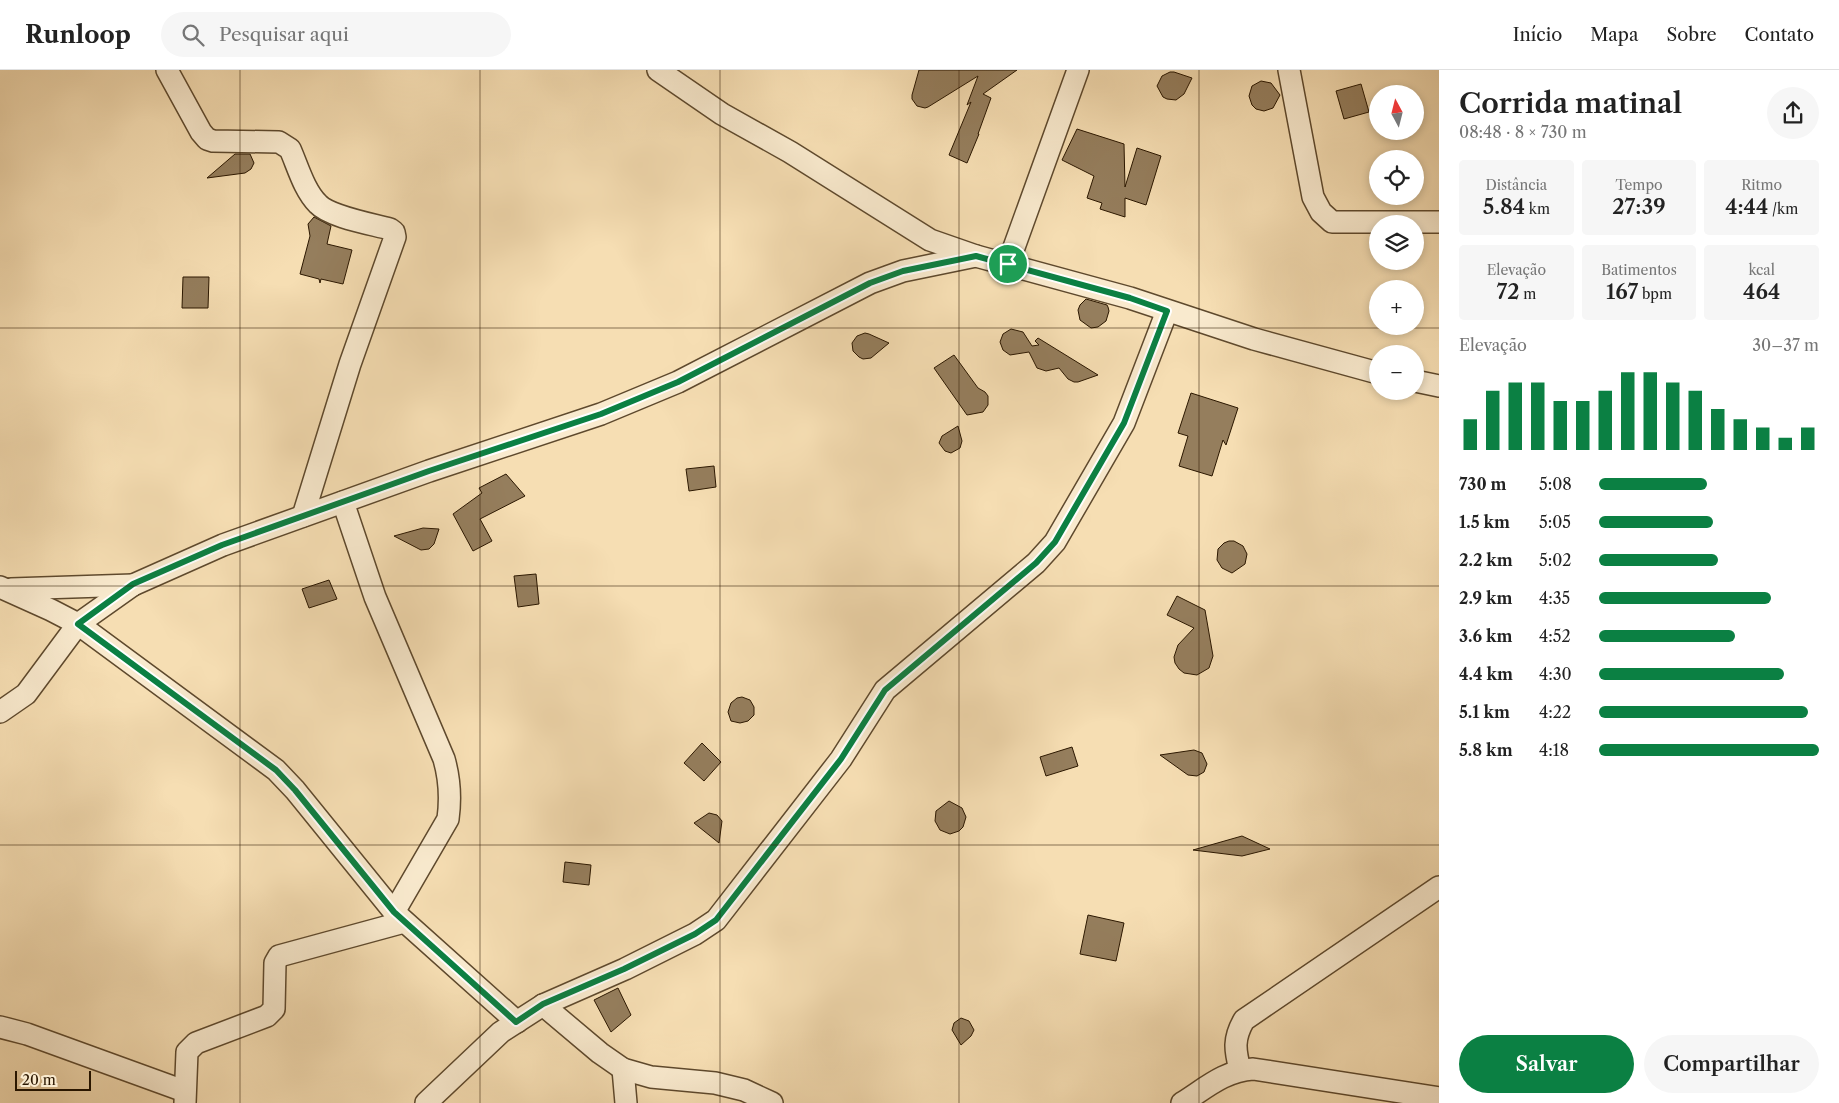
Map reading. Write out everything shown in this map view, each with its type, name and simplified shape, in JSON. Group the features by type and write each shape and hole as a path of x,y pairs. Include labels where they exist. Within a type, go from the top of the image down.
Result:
{"street":[{"path":"168,70 201,132 207,139 213,141 279,142 286,145 290,149 309,191 318,204 329,212 390,229 394,232 395,237 350,364 303,516"},
{"path":"658,70 722,114 790,152 930,240 976,256 1130,298 1254,339 1369,371"},
{"path":"1008,264 1078,70"},
{"path":"1289,70 1313,197 1321,212 1332,222 1439,222"},
{"path":"0,712 26,694 78,624 133,584 222,545 601,414 678,382 870,283 903,271 976,256"},
{"path":"426,1103 501,1032 543,1004 624,969 695,934 716,920 841,759 885,690 1036,563 1055,542 1124,423 1167,311"},
{"path":"1424,383 1439,386"},
{"path":"0,1027 27,1034 185,1097 187,1052 196,1043 266,1016 274,1009 275,963 279,956 399,917 448,819 450,780 444,759 375,597 342,502"},
{"path":"3,588 133,584"},
{"path":"3,588 78,624 276,770 295,790 399,917 516,1022"},
{"path":"1240,1070 1235,1042 1237,1032 1244,1020 1439,888"},
{"path":"543,1004 600,1053 623,1069 651,1078 715,1083 744,1090 772,1103"},
{"path":"623,1069 626,1103"},
{"path":"1182,1103 1226,1074 1253,1069 1439,1098"}],"building":[{"path":"919,70 1017,70 983,94 991,98 967,163 949,155 971,102 967,105 978,76 925,108 917,106 912,99"},
{"path":"1170,72 1192,78 1184,94 1176,100 1163,97 1157,86 1162,76"},
{"path":"1261,81 1271,83 1280,95 1273,108 1264,111 1256,109 1252,105 1249,96 1252,86"},
{"path":"1361,84 1369,112 1344,119 1336,91"},
{"path":"1077,129 1124,144 1125,187 1137,148 1161,156 1146,205 1125,198 1125,217 1100,209 1102,203 1087,198 1094,176 1062,160"},
{"path":"235,154 250,154 254,163 251,169 245,173 207,178"},
{"path":"314,217 331,226 327,244 352,250 343,284 321,279 320,283 319,279 300,274 310,236 308,224"},
{"path":"183,277 209,277 208,308 182,308"},
{"path":"1086,299 1107,305 1108,307 1109,311 1106,321 1098,327 1091,328 1080,320 1078,310"},
{"path":"1011,329 1023,332 1032,346 1039,345 1035,341 1038,338 1098,375 1074,382 1068,379 1059,368 1046,371 1037,368 1029,352 1010,355 1003,350 1000,342 1003,334"},
{"path":"865,333 889,343 871,358 863,359 853,351 852,343 857,336"},
{"path":"954,355 978,388 988,396 988,405 983,412 967,415 934,368"},
{"path":"1191,393 1238,408 1226,445 1223,440 1212,476 1179,466 1188,436 1178,433"},
{"path":"958,426 962,441 960,448 951,453 945,451 939,443 942,436"},
{"path":"714,466 716,487 689,491 686,469"},
{"path":"506,474 525,496 480,519 492,541 473,551 453,514 482,493 479,488"},
{"path":"423,528 439,529 434,544 429,549 421,550 394,536"},
{"path":"1229,541 1234,541 1243,546 1247,554 1245,564 1232,573 1222,568 1217,560 1218,549"},
{"path":"536,574 539,604 518,607 514,576"},
{"path":"329,580 337,599 309,608 302,589"},
{"path":"1177,596 1205,610 1213,656 1209,668 1197,675 1184,673 1175,663 1174,657 1178,645 1194,628 1167,615"},
{"path":"742,697 750,700 754,707 754,715 748,721 740,723 731,721 728,712 731,703 737,698"},
{"path":"702,743 721,762 704,781 684,763"},
{"path":"1072,747 1078,766 1046,776 1040,757"},
{"path":"1194,750 1202,753 1207,764 1204,772 1197,776 1188,775 1160,755"},
{"path":"949,801 962,808 966,817 963,827 959,831 950,834 940,830 935,821 936,811"},
{"path":"709,813 717,815 722,821 719,843 694,823"},
{"path":"1242,836 1270,849 1242,856 1193,850"},
{"path":"565,862 591,865 589,885 563,882"},
{"path":"1088,915 1124,923 1116,961 1080,954"},
{"path":"618,988 631,1015 611,1032 594,1000"},
{"path":"961,1018 969,1021 974,1030 971,1036 961,1045 952,1030 954,1023"}],"route":[{"path":"976,256 1008,264 1130,298 1167,311 1124,423 1055,542 1036,563 885,690 841,759 716,920 695,934 624,969 543,1004 516,1022 394,912 295,790 276,770 78,624 133,584 222,545 429,471 601,414 678,382 870,283 903,271 976,256"}]}
